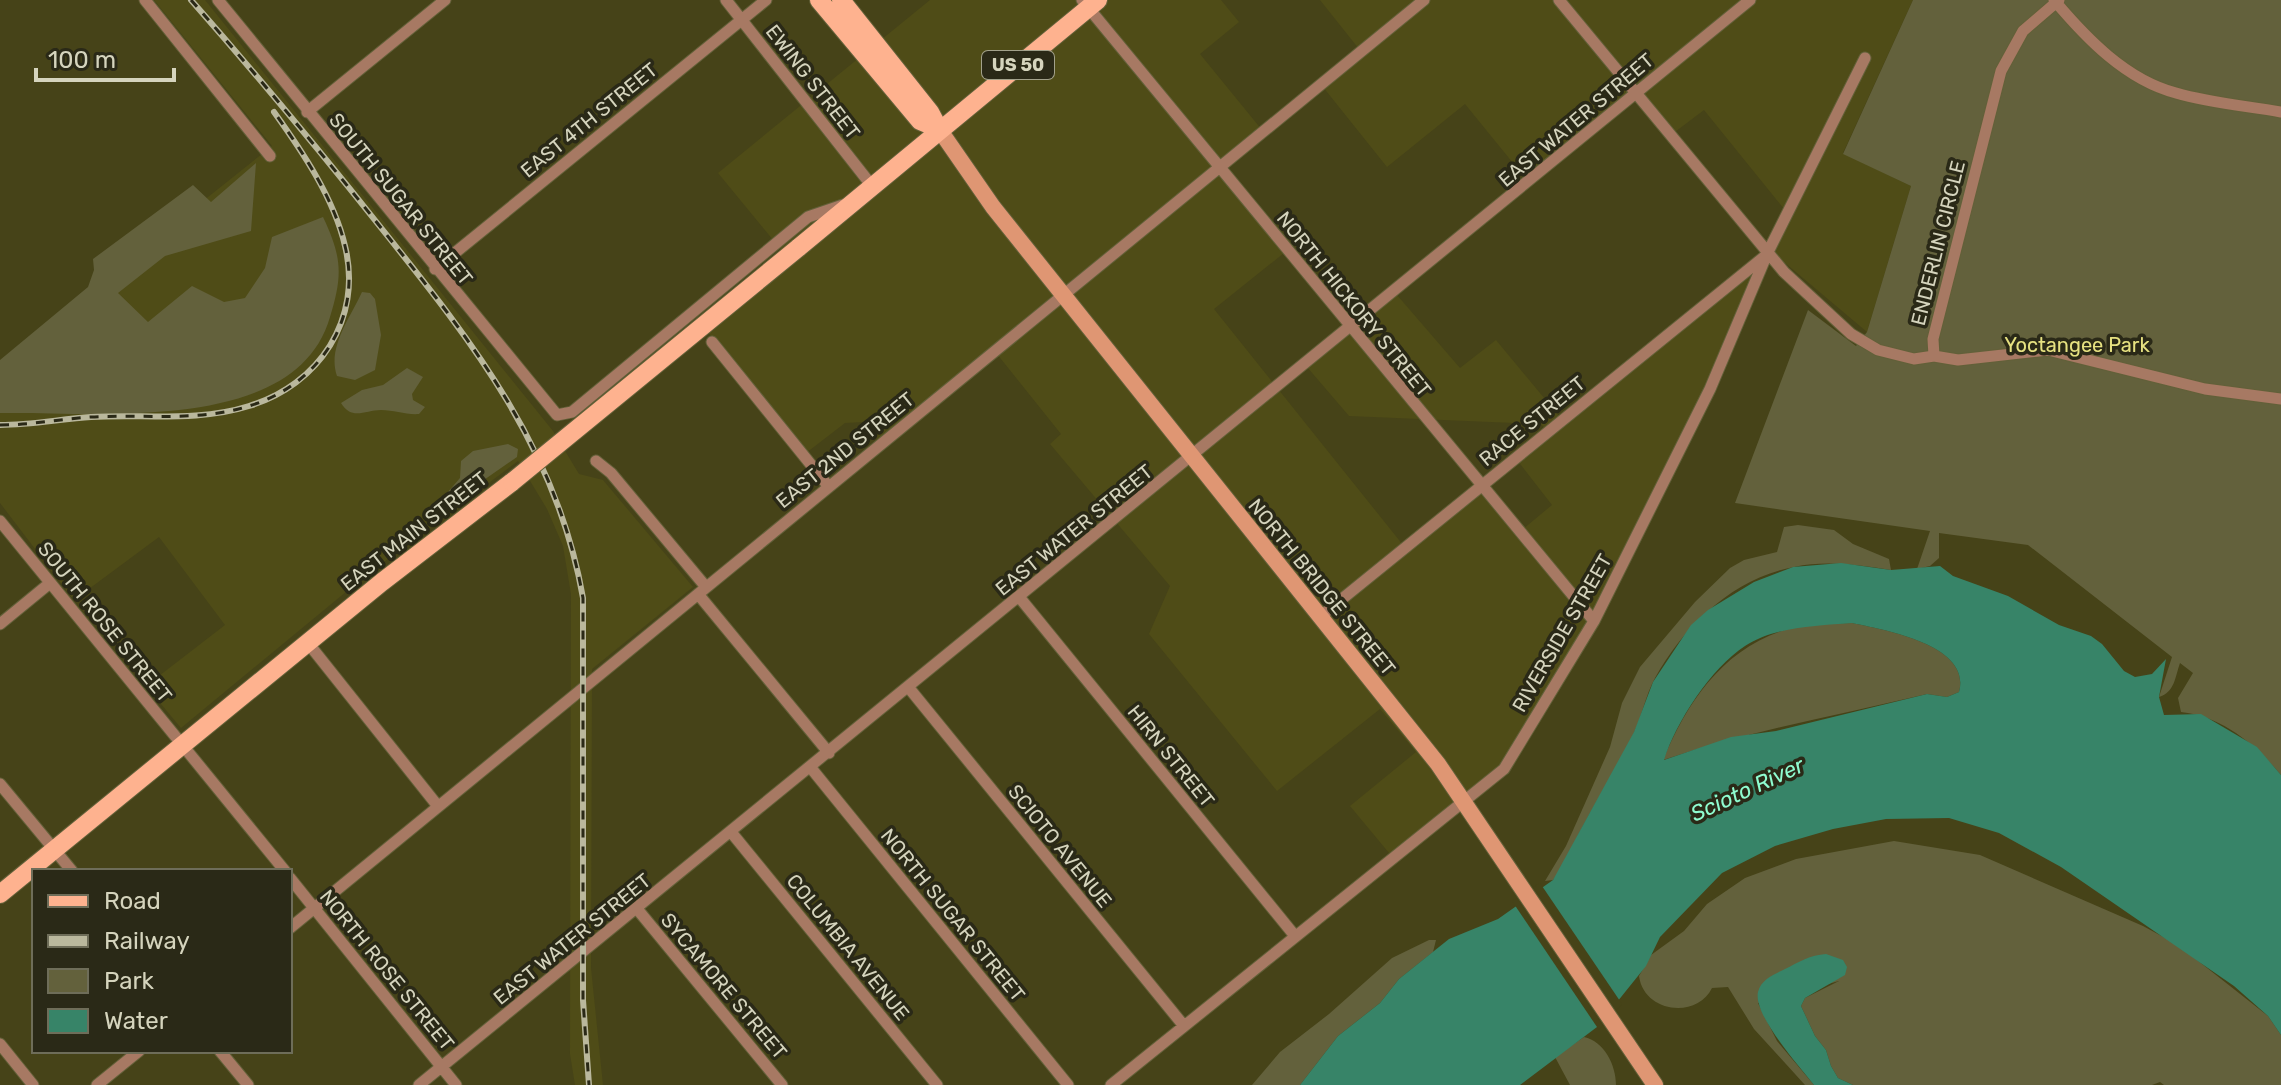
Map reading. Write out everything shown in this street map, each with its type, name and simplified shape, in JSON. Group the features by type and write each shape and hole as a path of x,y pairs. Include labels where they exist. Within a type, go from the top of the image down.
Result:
{"main road":[{"path":"819,0 920,121 939,129"},
{"path":"841,0 930,112 939,129"},
{"name":"EAST MAIN STREET","path":"0,894 798,248 1089,3"},
{"name":"NORTH BRIDGE STREET","path":"939,129 993,207 1321,616 1464,801 1655,1085"}],"street":[{"path":"145,0 270,156"},
{"name":"SOUTH SUGAR STREET","path":"218,0 552,412 561,416"},
{"path":"307,112 445,0"},
{"name":"EWING STREET","path":"726,0 872,186"},
{"name":"EAST 4TH STREET","path":"435,269 766,0"},
{"name":"EAST 2ND STREET","path":"292,926 1424,0"},
{"path":"1559,0 1767,254 1851,334 1897,356 1914,359 1934,356"},
{"name":"EAST WATER STREET","path":"419,1085 638,910 1750,0"},
{"path":"2056,1 2071,21 2123,68 2152,83 2175,93 2281,112"},
{"name":"ENDERLIN CIRCLE","path":"2056,1 2023,31 2001,71 1955,243 1933,339 1934,356 1958,360 2048,350 2205,389 2281,399"},
{"name":"NORTH HICKORY STREET","path":"1089,3 1349,328 1594,621"},
{"name":"RIVERSIDE STREET","path":"1111,1085 1504,769 1594,621 1710,389 1767,254 1865,58"},
{"name":"EAST MAIN STREET","path":"561,416 572,412 808,217 854,201"},
{"name":"RACE STREET","path":"1321,616 1767,254"},
{"path":"712,342 829,487"},
{"path":"596,461 611,473 829,753"},
{"name":"SOUTH ROSE STREET","path":"0,521 182,747"},
{"path":"0,624 50,583"},
{"name":"HIRN STREET","path":"1020,598 1295,936"},
{"path":"308,643 437,805"},
{"name":"SCIOTO AVENUE","path":"909,688 1184,1026"},
{"path":"182,747 283,869"},
{"name":"NORTH SUGAR STREET","path":"811,768 1068,1085"},
{"path":"0,784 70,869"},
{"name":"COLUMBIA AVENUE","path":"731,832 937,1085"},
{"name":"NORTH ROSE STREET","path":"292,880 456,1085"},
{"name":"SYCAMORE STREET","path":"638,910 782,1085"},
{"path":"0,1044 33,1085"},
{"path":"97,1085 137,1053"},
{"path":"222,1053 248,1085"}],"shaded area":[{"path":"154,0 205,0 553,431 579,474 603,480 693,587 592,669 591,968 603,1085 575,1085 570,1054 571,594 563,546 547,509 518,461 364,577 181,728 146,686 225,625 159,537 74,600 0,503 0,363 272,146"},
{"path":"930,0 1221,0 1239,22 1200,54 1262,130 1216,168 1284,253 1214,309 1407,550 1488,484 1523,529 1552,505 1517,460 1549,434 1541,424 1349,416 1307,367 1397,295 1460,368 1496,340 1564,422 1768,261 1714,389 1507,773 1394,859 1350,806 1416,752 1380,709 1277,791 1149,634 1170,586 1050,444 1061,434 997,354 883,446 863,422 845,423 806,453 703,326 787,257 718,173"},
{"path":"1320,0 1913,0 1843,153 1911,186 1867,332 1772,252 1789,215 1704,110 1667,138 1635,98 1530,184 1465,104 1387,167 1319,82 1359,49"}],"green space":[{"name":"Yoctangee Park","path":"1913,0 2281,0 2281,775 2261,753 2237,734 2210,719 2181,712 2178,698 2193,673 2180,663 2171,688 2159,697 2172,657 2028,545 1939,533 1939,558 1930,566 1917,569 1930,531 1735,503 1808,310 1856,346 1867,332 1911,186 1843,154"},
{"path":"256,163 251,231 165,256 118,293 148,322 192,286 224,302 245,298 265,268 272,237 323,217 337,255 339,277 330,317 310,355 278,382 236,399 188,409 138,413 0,413 0,360 88,287 94,270 93,259 193,185 211,202"},
{"path":"362,292 370,293 375,299 381,335 375,370 355,380 337,376 335,355 341,333"},
{"path":"407,368 423,377 412,394 413,400 425,407 419,414 381,410 354,413 341,403 362,390 383,385"},
{"path":"508,444 518,449 517,457 448,505 434,508 460,478 461,461 473,451"},
{"path":"1798,525 1834,530 1853,544 1889,559 1891,570 1830,564 1794,567 1751,582 1712,607 1680,640 1655,678 1633,735 1561,871 1553,880 1545,881 1566,846 1610,747 1622,703 1640,667 1695,602 1730,568 1744,560 1777,552 1784,527"},
{"path":"1852,623 1923,642 1940,651 1952,662 1959,676 1959,692 1947,697 1927,694 1794,724 1663,760 1697,697 1728,662 1747,648 1791,628"},
{"path":"1894,841 1980,855 2143,926 2178,945 2268,1016 2281,1035 2281,1085 2164,1085 2160,1082 2152,1085 1853,1085 1838,1078 1801,1006 1805,998 1839,981 1758,1003 1777,1041 1814,1085 1805,1085 1754,1029 1728,987 1712,988 1705,998 1684,1008 1660,1004 1650,998 1643,988 1639,976 1651,955 1684,931 1707,904 1745,878 1796,859"},
{"path":"1429,940 1436,940 1433,952 1399,979 1380,1003 1338,1036 1300,1085 1252,1085 1280,1052 1392,958"},
{"path":"1584,1037 1597,1043 1608,1055 1616,1085 1570,1085 1555,1057"}],"water":[{"name":"Scioto River","path":"1841,563 1891,570 1940,566 1953,576 2008,596 2059,625 2091,636 2102,644 2124,671 2135,677 2152,674 2166,659 2159,697 2164,715 2201,714 2257,747 2281,775 2281,1035 2268,1016 2234,986 2061,867 1999,833 1949,818 1886,819 1833,829 1775,846 1722,873 1660,937 1646,966 1597,1027 1520,1085 1300,1085 1338,1036 1380,1003 1399,979 1449,939 1498,919 1553,880 1634,732 1653,682 1691,625 1708,610 1754,582 1793,567","holes":["1852,623 1923,642 1940,651 1952,662 1959,676 1959,692 1947,697 1927,694 1776,731 1731,737 1664,760 1677,729 1696,697 1720,668 1745,646 1770,634 1797,628"]},
{"path":"1826,954 1843,960 1847,967 1845,975 1805,998 1801,1006 1838,1078 1853,1085 1814,1085 1778,1040 1758,1002 1760,987 1769,978 1805,959"}],"pier":[{"path":"1540,883 1622,1004 1599,1030 1512,901"}],"railway":[{"path":"191,0 312,142 449,314 507,401 554,494 571,544 583,598 583,1000 589,1085"},
{"path":"0,425 91,417 191,416 230,411 274,396 315,365 330,346 341,323 349,273 345,246 325,193 274,112"}]}
